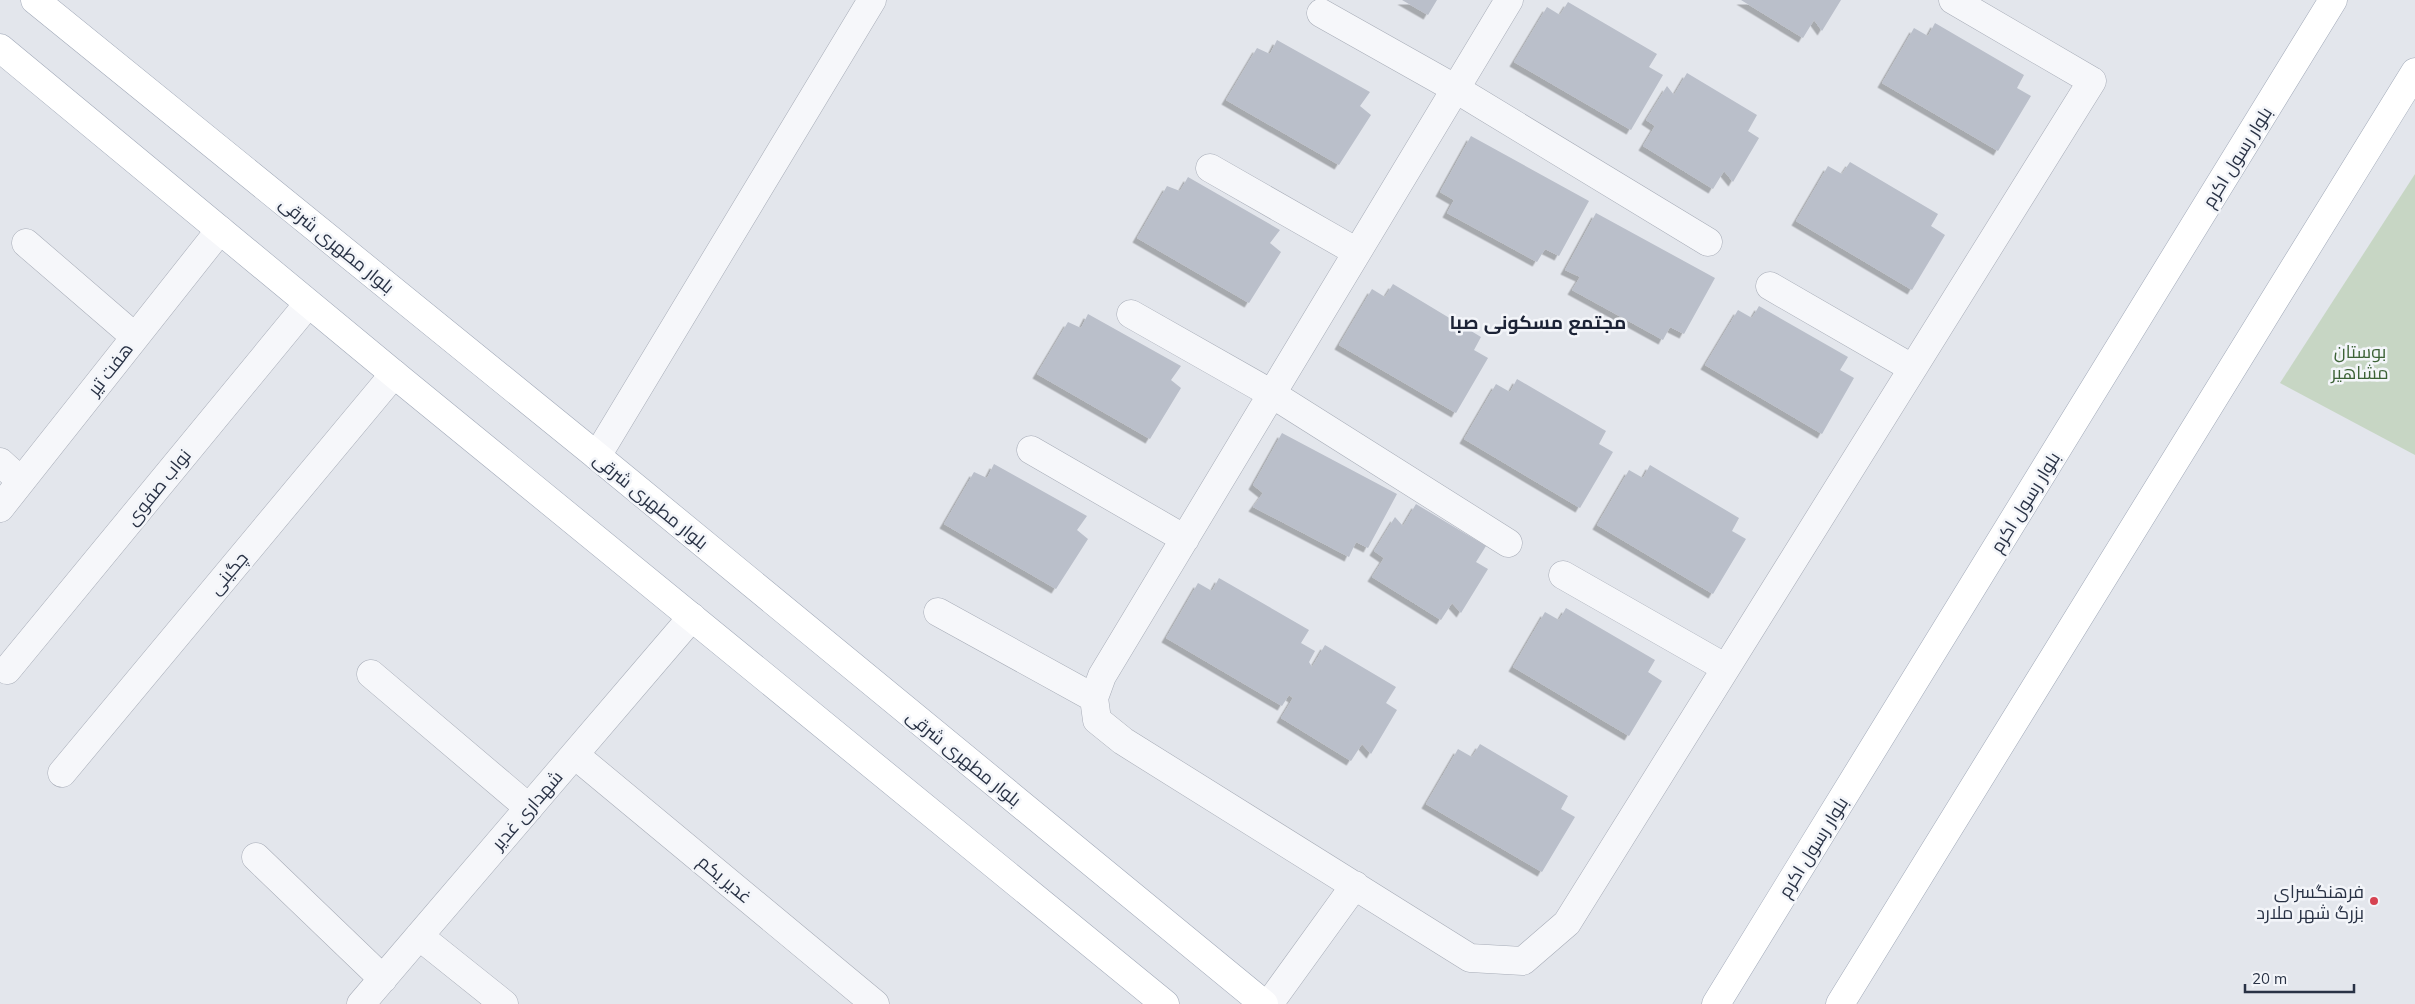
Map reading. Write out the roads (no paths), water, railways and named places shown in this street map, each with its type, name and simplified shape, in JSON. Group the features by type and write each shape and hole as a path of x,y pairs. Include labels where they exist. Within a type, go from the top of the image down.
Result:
{"main road":[{"name":"بلوار مطهری شرقی","path":"35,0 596,456 1264,1004"},
{"name":"بلوار رسول اکرم","path":"1716,1004 2333,0"},
{"path":"0,48 308,304 1165,1004"},
{"path":"1840,1004 2415,72"}],"street":[{"path":"596,456 872,0"},
{"path":"1509,0 1102,676 1094,698 1097,720 1123,742 1470,958 1523,961 1567,923 2092,81 1952,0"},
{"path":"1321,13 1456,89 1708,242"},
{"path":"1210,168 1357,252"},
{"name":"هفت تیر","path":"0,508 220,230"},
{"path":"26,243 135,337"},
{"path":"1770,286 1912,368"},
{"name":"نواب صفوی","path":"7,670 308,304"},
{"path":"1131,314 1272,394 1508,543"},
{"name":"چگینی","path":"62,773 394,374"},
{"path":"1031,450 1185,539"},
{"path":"0,462 21,481"},
{"path":"1563,575 1726,668"},
{"path":"938,612 1094,698"},
{"name":"شهداری غدیر","path":"362,1004 692,617"},
{"path":"371,674 529,808"},
{"name":"غدیر یکم","path":"575,755 875,1004"},
{"path":"256,857 383,979"},
{"path":"1269,1004 1355,885"},
{"path":"419,936 504,1004"}],"place":[{"name":"فرهنگسرای بزرگ شهر ملارد","path":"2374,901"}],"district":[{"name":"مجتمع مسکونی صبا","path":"1538,322"}],"park label":[{"name":"بوستان مشاهیر","path":"2360,361"}]}
